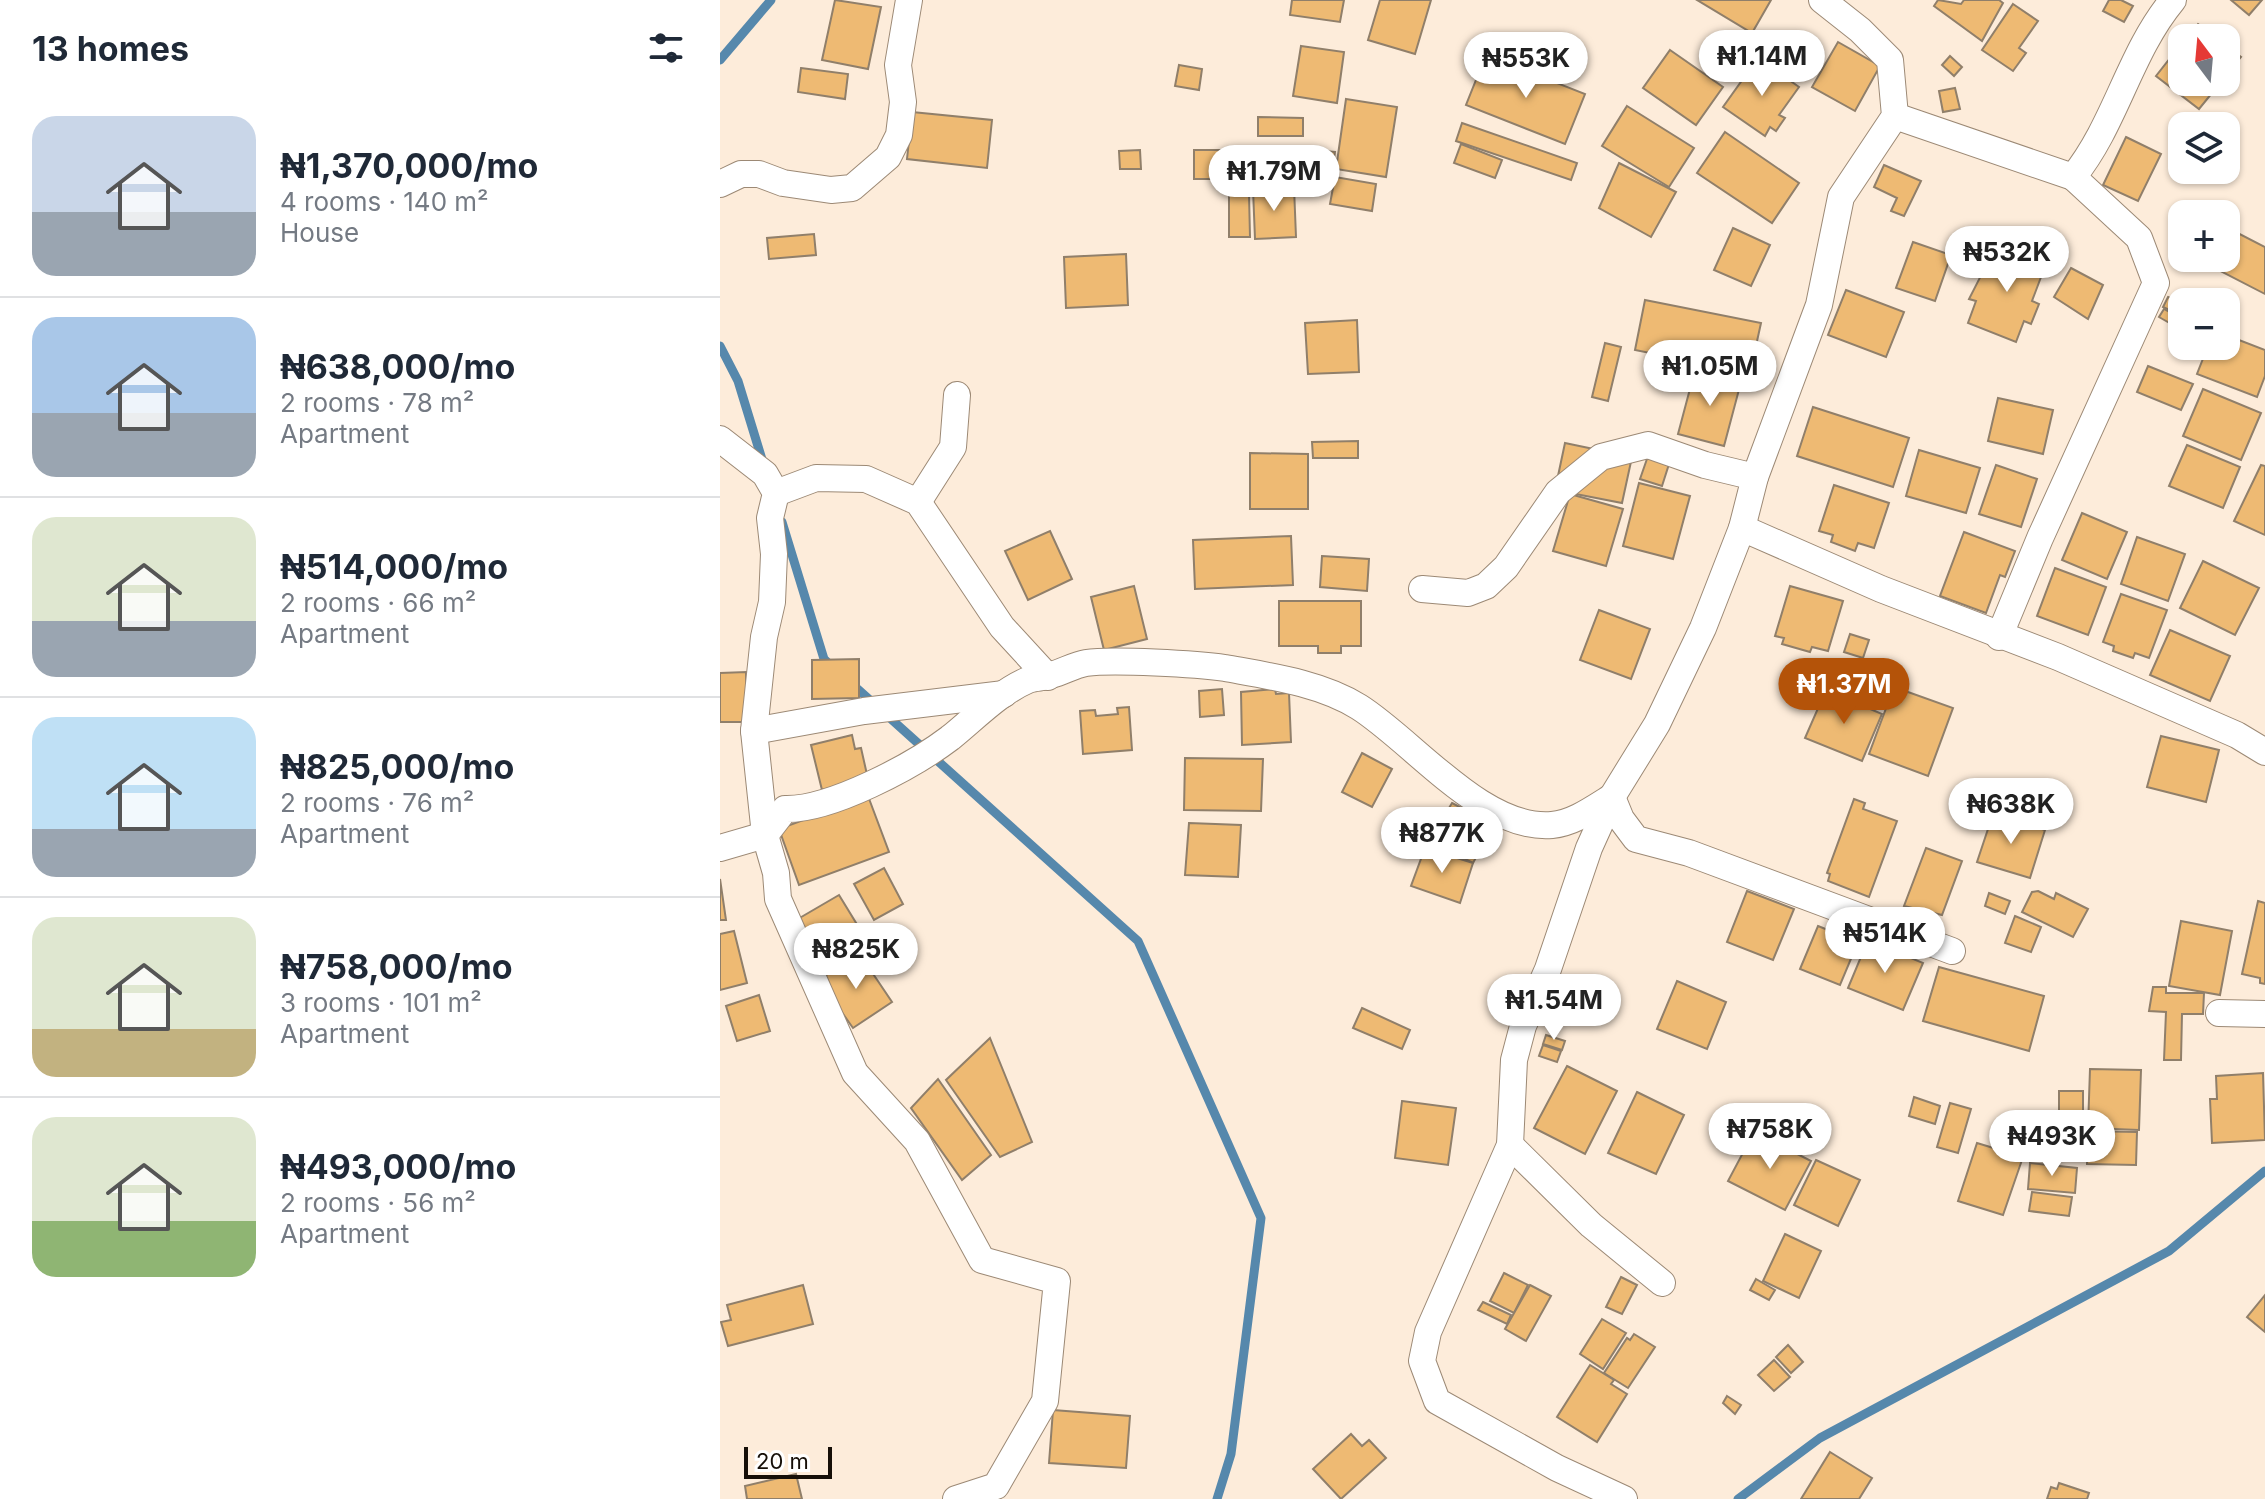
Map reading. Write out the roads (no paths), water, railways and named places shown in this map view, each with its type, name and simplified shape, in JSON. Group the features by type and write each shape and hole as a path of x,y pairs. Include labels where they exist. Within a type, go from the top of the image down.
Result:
{"street":[{"path":"720,184 741,174 759,174 783,183 831,190 852,188 888,157 899,135 903,102 898,65 909,0"},
{"path":"1624,1499 1557,1468 1437,1401 1422,1361 1428,1332 1510,1145 1514,1060 1523,1026 1612,797 1657,724 1703,628 1742,528 1755,477 1819,305 1841,197 1895,116 1890,60 1860,30 1822,0"},
{"path":"2073,177 2093,153 2138,51 2173,0"},
{"path":"1895,116 2073,177 2139,238 2156,283 1999,637"},
{"path":"918,502 953,447 957,395"},
{"path":"720,439 765,474 776,493 770,518 774,554 772,602 764,637 754,731 765,835 776,873 778,899 855,1073 917,1141 982,1260 1057,1281 1045,1401 996,1486 956,1499"},
{"path":"1422,589 1468,593 1486,586 1506,567 1558,492 1583,469 1612,453 1648,445 1705,465 1755,477"},
{"path":"776,493 816,478 866,479 918,502 1002,627 1048,677"},
{"path":"1742,528 1999,637 2058,657 2237,735 2265,752"},
{"path":"720,848 765,835 785,809 802,809 883,780 947,740 1004,694 1030,679 1048,677 1085,663 1222,668 1327,691 1357,706 1401,737 1458,786 1487,806 1522,822 1552,825 1579,817 1612,797"},
{"path":"754,731 864,711 1004,694"},
{"path":"1612,797 1621,819 1636,839 1689,853 1952,951"},
{"path":"2219,1013 2265,1014"},
{"path":"1510,1145 1591,1225 1662,1283"}],"waterway":[{"path":"720,60 771,0"},
{"path":"720,346 738,381 764,466"},
{"path":"782,522 824,659 831,666"},
{"path":"851,683 1138,941 1261,1218 1231,1454 1217,1499"},
{"path":"1738,1499 1820,1438 2169,1251 2265,1171"}]}
